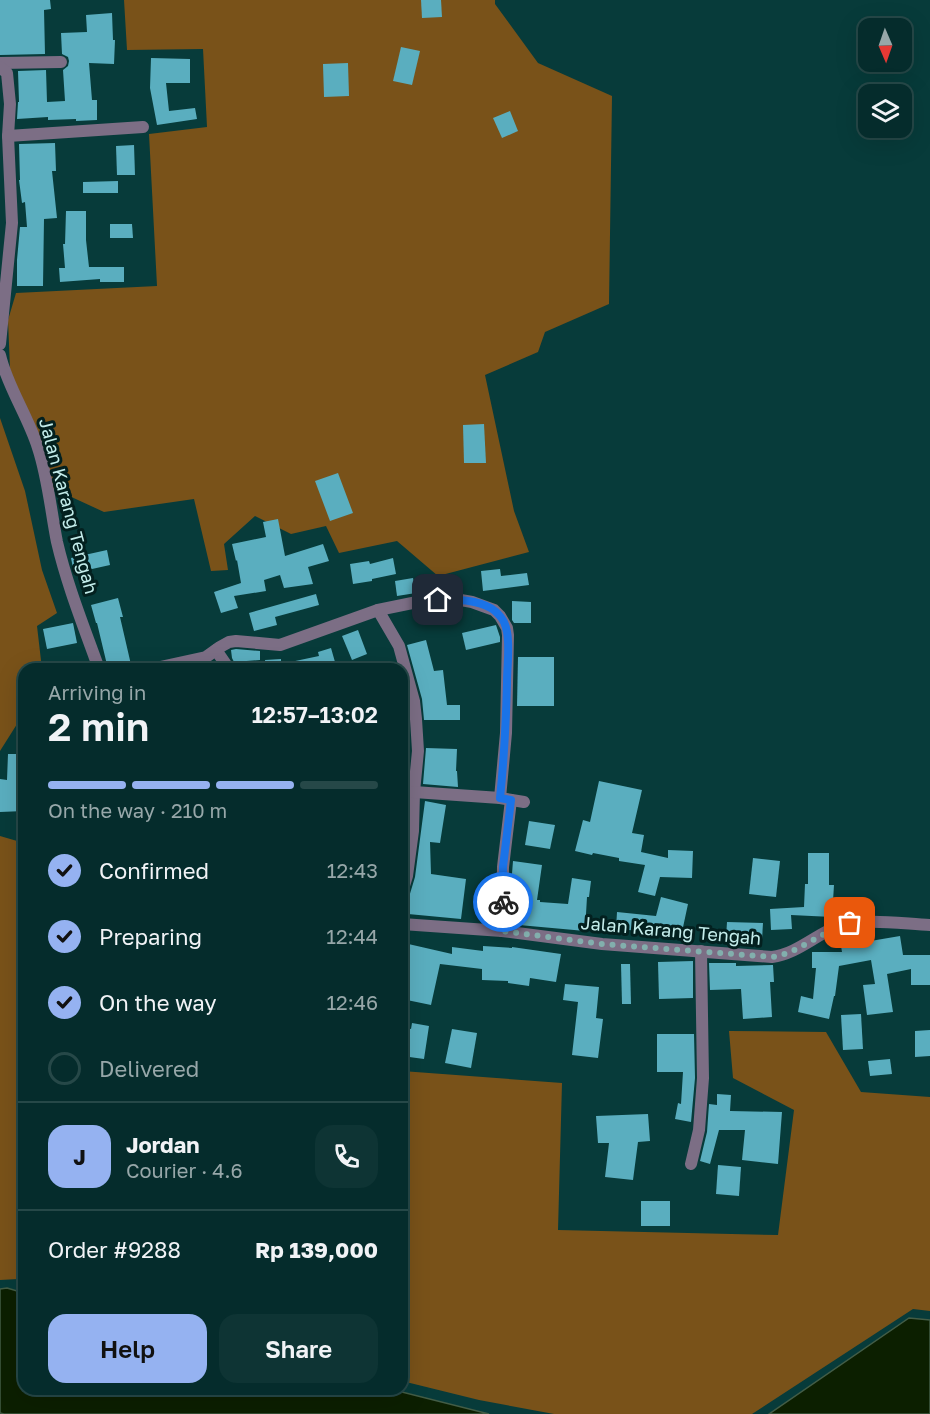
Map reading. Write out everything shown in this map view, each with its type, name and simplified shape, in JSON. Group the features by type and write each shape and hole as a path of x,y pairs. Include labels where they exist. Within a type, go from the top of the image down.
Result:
{"street":[{"path":"0,63 61,62"},
{"path":"0,68 7,73 10,85 8,136 12,223 0,344"},
{"path":"8,136 144,127"},
{"name":"Jalan Karang Tengah","path":"0,355 3,367 32,427 40,451 58,544 97,663"},
{"path":"178,663 206,657 229,642 280,645 378,610 422,601 455,599 484,605 494,610 507,628 508,656 502,931"},
{"path":"378,610 399,646 404,663"},
{"path":"216,650 225,663"},
{"path":"408,679 414,701 418,751 408,869"},
{"path":"414,792 524,802"},
{"name":"Jalan Karang Tengah","path":"408,924 502,931 602,944 772,957 783,956 836,927 850,923 930,925"},
{"path":"691,1164 699,1130 703,1078 701,951"}],"shaded area":[{"path":"124,0 495,0 495,4 538,63 612,96 609,304 545,332 538,352 485,375 514,511 529,552 438,576 397,541 339,553 326,526 291,534 255,516 224,544 228,570 211,571 194,499 104,512 52,488 10,369 8,320 16,293 157,286 149,134 207,127 203,49 127,50"},
{"path":"0,418 25,491 42,570 57,613 37,626 41,663 18,663 18,722 0,751"},
{"path":"0,836 18,841 18,1279 0,1280"},
{"path":"729,1031 826,1032 861,1092 930,1097 930,1311 913,1309 752,1414 554,1414 479,1400 408,1382 408,1071 562,1083 558,1230 778,1235 794,1110 733,1078"},
{"path":"7,1288 18,1291 18,1395 408,1394 489,1414 0,1413 0,1289"},
{"path":"909,1318 930,1320 930,1414 769,1414"}],"building":[{"path":"0,0 50,0 51,9 44,10 45,54 0,55"},
{"path":"421,0 441,0 442,17 422,18"},
{"path":"112,13 113,40 115,40 114,64 89,63 92,100 97,100 97,120 48,120 48,117 17,119 18,71 46,70 47,102 65,101 63,70 68,66 69,61 68,57 62,54 61,33 87,32 86,15"},
{"path":"401,47 420,51 412,85 393,81"},
{"path":"151,58 190,59 190,83 166,83 169,111 195,108 197,119 157,125 150,88"},
{"path":"348,63 349,96 324,97 323,64"},
{"path":"510,111 518,131 502,138 493,118"},
{"path":"55,143 56,171 52,171 57,218 44,219 43,286 17,286 20,227 27,227 25,202 22,203 19,180 19,144"},
{"path":"134,145 135,175 117,175 116,146"},
{"path":"118,181 118,193 83,193 83,182"},
{"path":"66,211 86,211 89,267 124,267 124,282 100,282 100,279 60,282 59,268 65,268 63,244 65,244"},
{"path":"110,224 132,224 133,238 110,238"},
{"path":"484,424 486,463 464,463 463,425"},
{"path":"338,473 353,513 330,521 315,481"},
{"path":"278,519 285,556 323,544 329,561 308,567 313,584 284,588 280,575 264,580 266,591 234,596 238,608 221,613 214,592 241,583 232,544 266,537 263,522"},
{"path":"107,550 110,565 74,573 71,558"},
{"path":"393,558 396,574 353,584 350,564 369,561 370,564"},
{"path":"500,569 501,576 527,573 529,585 483,591 481,571"},
{"path":"413,578 416,593 397,596 395,581"},
{"path":"316,594 319,605 275,617 277,625 254,631 249,613"},
{"path":"118,598 131,663 107,663 91,605"},
{"path":"512,601 531,602 531,623 514,623"},
{"path":"73,623 77,643 47,649 43,629"},
{"path":"496,625 500,642 466,650 462,633"},
{"path":"358,630 367,654 352,660 342,636"},
{"path":"426,640 434,671 443,670 447,705 460,705 460,720 424,720 422,699 407,645"},
{"path":"331,648 335,663 286,663 319,656 318,652"},
{"path":"231,650 260,651 260,660 234,662"},
{"path":"518,657 554,657 554,706 517,706"},
{"path":"281,659 281,663 265,663 265,660"},
{"path":"408,736 410,751 408,763"},
{"path":"426,748 457,749 458,787 423,784"},
{"path":"8,754 18,754 18,811 0,812 0,779 7,780"},
{"path":"599,781 642,790 632,833 644,835 641,852 668,858 668,850 693,851 692,878 660,877 655,896 638,892 645,865 575,851 583,820 590,822"},
{"path":"425,801 446,805 440,843 430,842 431,874 466,879 461,919 408,914"},
{"path":"529,821 555,825 550,849 525,845"},
{"path":"808,853 829,853 829,885 834,885 832,917 791,915 792,929 771,930 770,909 804,907 805,884 808,884"},
{"path":"753,858 780,861 776,897 749,894"},
{"path":"513,861 542,865 537,900 540,902 568,904 572,878 591,881 589,897 587,897 585,931 519,925 518,887 511,886"},
{"path":"661,897 688,904 682,932 642,923 641,931 616,929 617,912 656,916"},
{"path":"727,922 763,923 762,940 726,939"},
{"path":"900,936 903,955 930,955 930,985 911,985 911,969 887,974 893,1012 867,1015 863,985 875,984 871,960 839,966 829,1019 798,1012 801,996 813,999 816,968 812,968 812,952 842,952 841,946"},
{"path":"408,944 452,954 452,947 483,951 483,946 512,947 561,954 556,982 530,978 529,986 508,983 508,981 482,980 482,969 440,964 431,1005 408,1000"},
{"path":"693,961 693,998 659,999 658,962"},
{"path":"709,963 736,963 736,966 773,965 774,982 770,982 772,1017 743,1019 741,989 710,990"},
{"path":"621,964 630,964 631,1004 622,1004"},
{"path":"565,984 599,987 596,1018 603,1019 598,1058 572,1055 578,1002 563,1000"},
{"path":"861,1014 863,1049 843,1050 841,1015"},
{"path":"412,1023 429,1026 424,1059 408,1057 408,1028 411,1029"},
{"path":"452,1029 477,1033 471,1068 445,1063"},
{"path":"930,1030 930,1056 915,1057 915,1031"},
{"path":"657,1034 694,1034 695,1078 691,1122 675,1119 678,1103 681,1104 683,1072 657,1072"},
{"path":"890,1059 892,1074 870,1076 868,1061"},
{"path":"717,1094 731,1095 730,1111 782,1112 778,1164 742,1160 745,1130 719,1130 710,1164 700,1161 707,1132 709,1104 717,1105"},
{"path":"648,1114 650,1141 638,1142 633,1180 605,1177 609,1143 598,1143 596,1116"},
{"path":"718,1165 741,1167 739,1196 716,1194"},
{"path":"641,1201 670,1201 670,1226 641,1226"}],"way so far":[{"path":"503,902 502,931 602,944 772,957 783,956 836,927 850,923"}],"route":[{"path":"438,600 455,599 484,605 500,616 507,628 506,733 500,798 511,800 503,867 503,902"}]}
